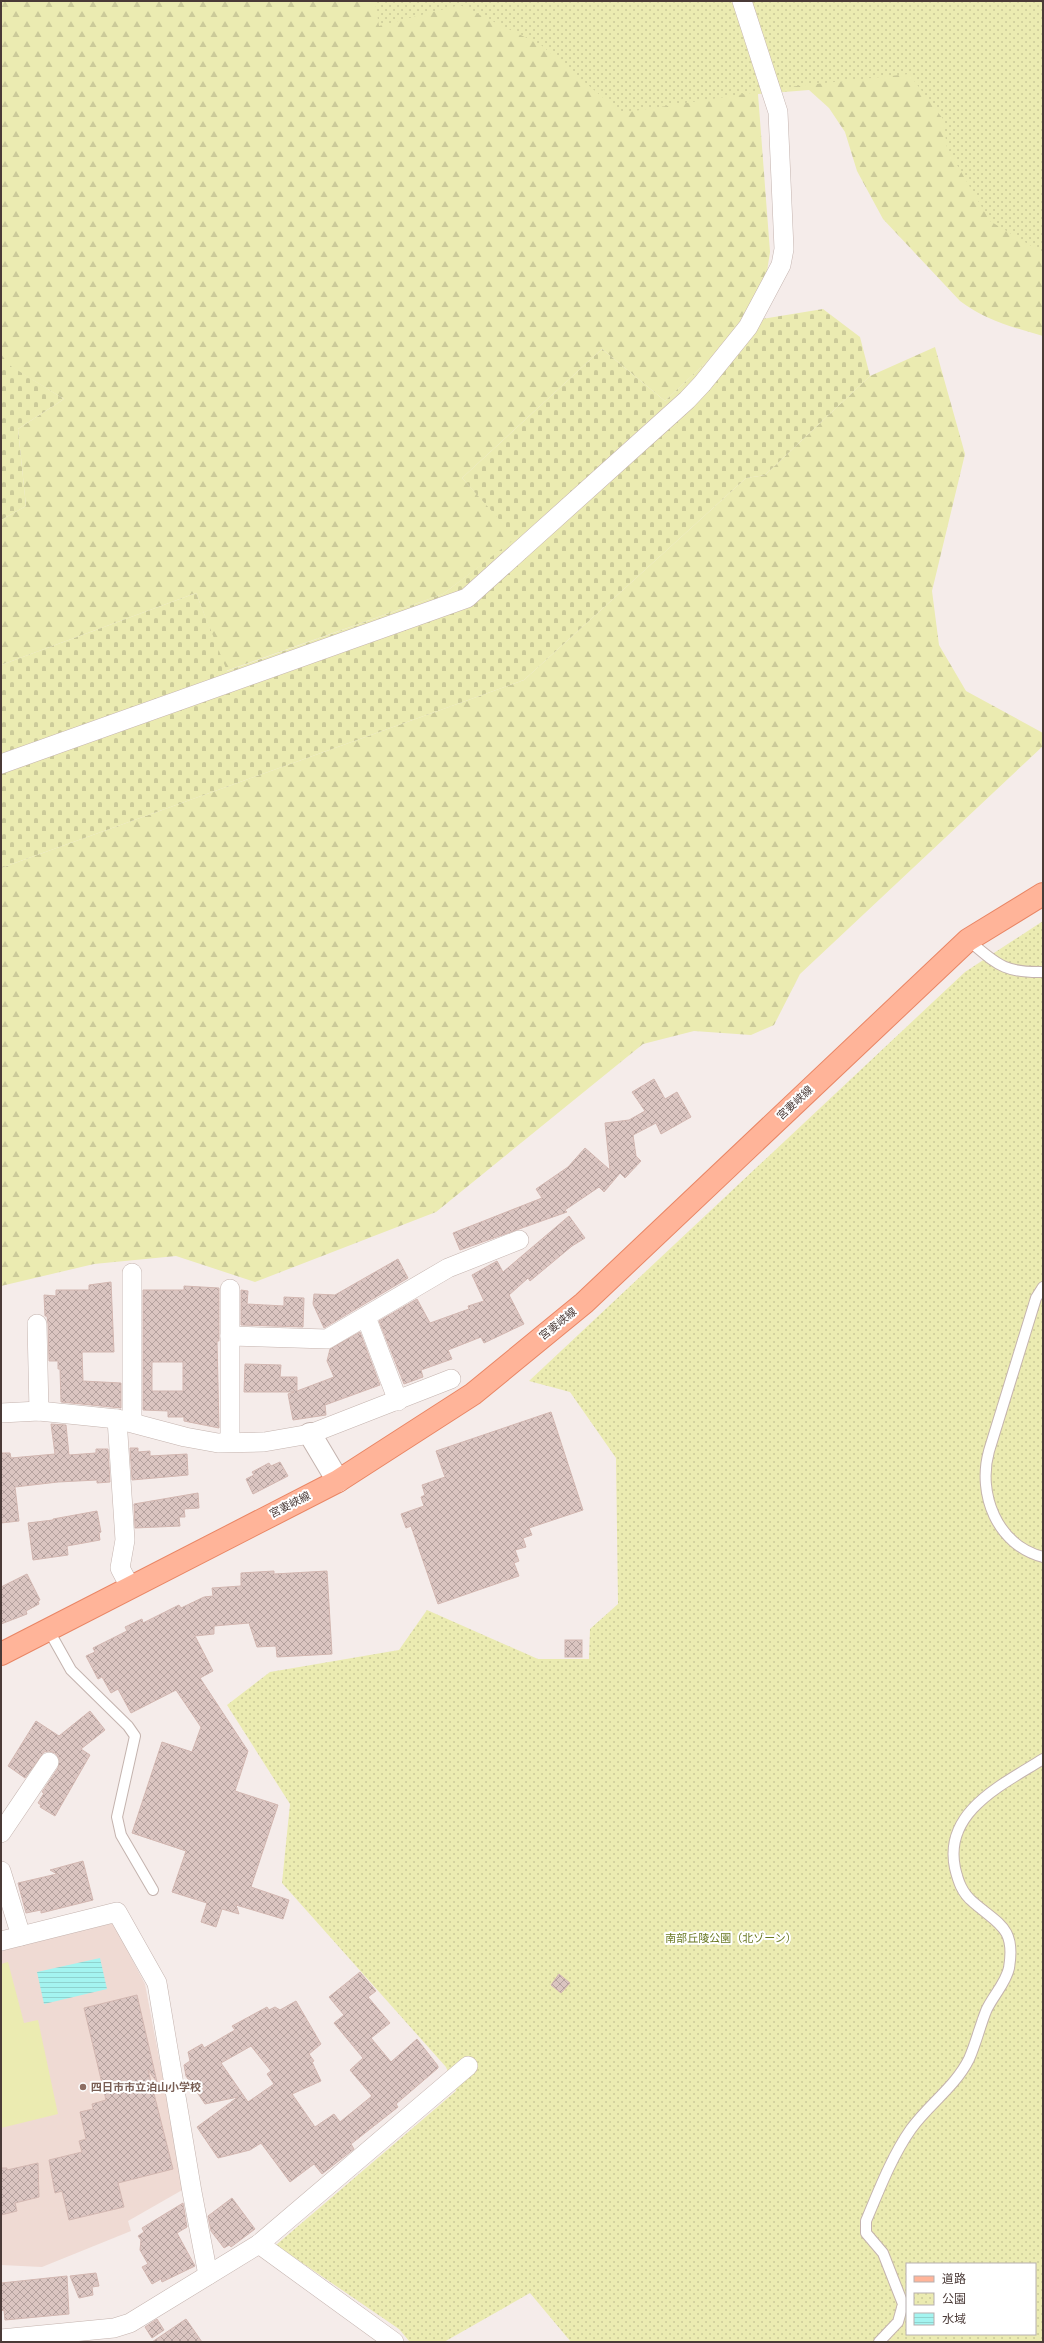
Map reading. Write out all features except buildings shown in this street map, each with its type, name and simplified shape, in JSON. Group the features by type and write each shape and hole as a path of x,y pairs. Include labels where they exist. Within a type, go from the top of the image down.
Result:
{"main road":[{"name":"宮妻峡線","path":"1,1654 338,1481 473,1394 584,1303 968,940 1006,915 1043,894"}],"street":[{"path":"1,764 467,598 687,400 748,327 781,265 784,249 778,112 742,1"},
{"path":"230,1336 327,1339 448,1268 519,1240"},
{"path":"130,1587 120,1568 125,1540 124,1420 132,1273"},
{"path":"230,1289 230,1442"},
{"path":"366,1317 398,1402"},
{"path":"37,1324 39,1411"},
{"path":"1,1413 39,1411 124,1420 185,1437 218,1443 264,1442 310,1434 398,1402 451,1379"},
{"path":"310,1434 338,1481"},
{"path":"1,1833 49,1762"},
{"path":"1,1871 21,1936"},
{"path":"1,1941 117,1912 157,1984 192,2192 208,2275"},
{"path":"1,2339 114,2328 130,2323 259,2244 468,2066"},
{"path":"259,2244 394,2342"}],"lane":[{"path":"968,940 999,966 1015,971 1043,972"},
{"path":"1043,1287 1036,1298 985,1464 985,1489 995,1519 1004,1531 1024,1548 1043,1557"},
{"path":"48,1629 72,1670 128,1726 135,1736 117,1817 121,1835 152,1890"},
{"path":"879,2342 898,2322 903,2304 883,2253 866,2233 866,2221 901,2144 921,2117 945,2093 968,2060 986,2011 1008,1971 1010,1951 1006,1934 1001,1924 970,1900 958,1878 954,1856 956,1836 964,1818 980,1801 1043,1759"}],"shaded area":[{"name":"四日市市立泊山小学校","path":"112,1921 145,1984 184,2189 128,2221 131,2231 42,2267 1,2265 1,1948"}],"green space":[{"path":"1,1 1043,1 1043,336 989,318 960,301 883,219 857,171 845,132 829,108 809,90 758,94 770,252 766,278 750,321 665,401 602,349 462,478 517,538 443,594 226,671 196,593 1,665 1,520 26,506 18,429 64,399 8,365 1,354"},
{"path":"375,1 1043,1 1043,253 990,221 947,148 943,119 909,74 797,86 621,113 541,45 460,5 379,26"},
{"path":"823,309 860,337 870,376 765,475 746,478 524,680 1,868 1,665 196,593 227,671 443,594 516,538 462,478 602,349 665,401 750,321"},
{"path":"935,347 965,454 932,591 939,645 966,691 1043,733 1043,746 800,974 774,1025 751,1035 694,1031 643,1044 436,1212 255,1282 176,1256 94,1264 1,1286 1,868 524,680 746,478 765,475 870,376"},
{"path":"1,354 9,365 64,399 18,429 26,506 1,520"},
{"name":"南部丘陵公園（北ゾーン）","path":"1043,921 1043,2342 571,2342 530,2293 444,2342 410,2342 399,2329 276,2245 456,2091 446,2067 282,1883 290,1804 227,1705 270,1672 399,1650 427,1610 538,1659 589,1659 590,1629 618,1604 616,1458 570,1392 529,1381 965,972"},
{"path":"8,1962 24,2023 38,2020 58,2114 1,2128 1,1964"}],"water":[{"path":"100,1958 107,1989 44,2004 37,1972"}],"place":[{"name":"四日市市立泊山小学校","path":"83,2087"}]}
